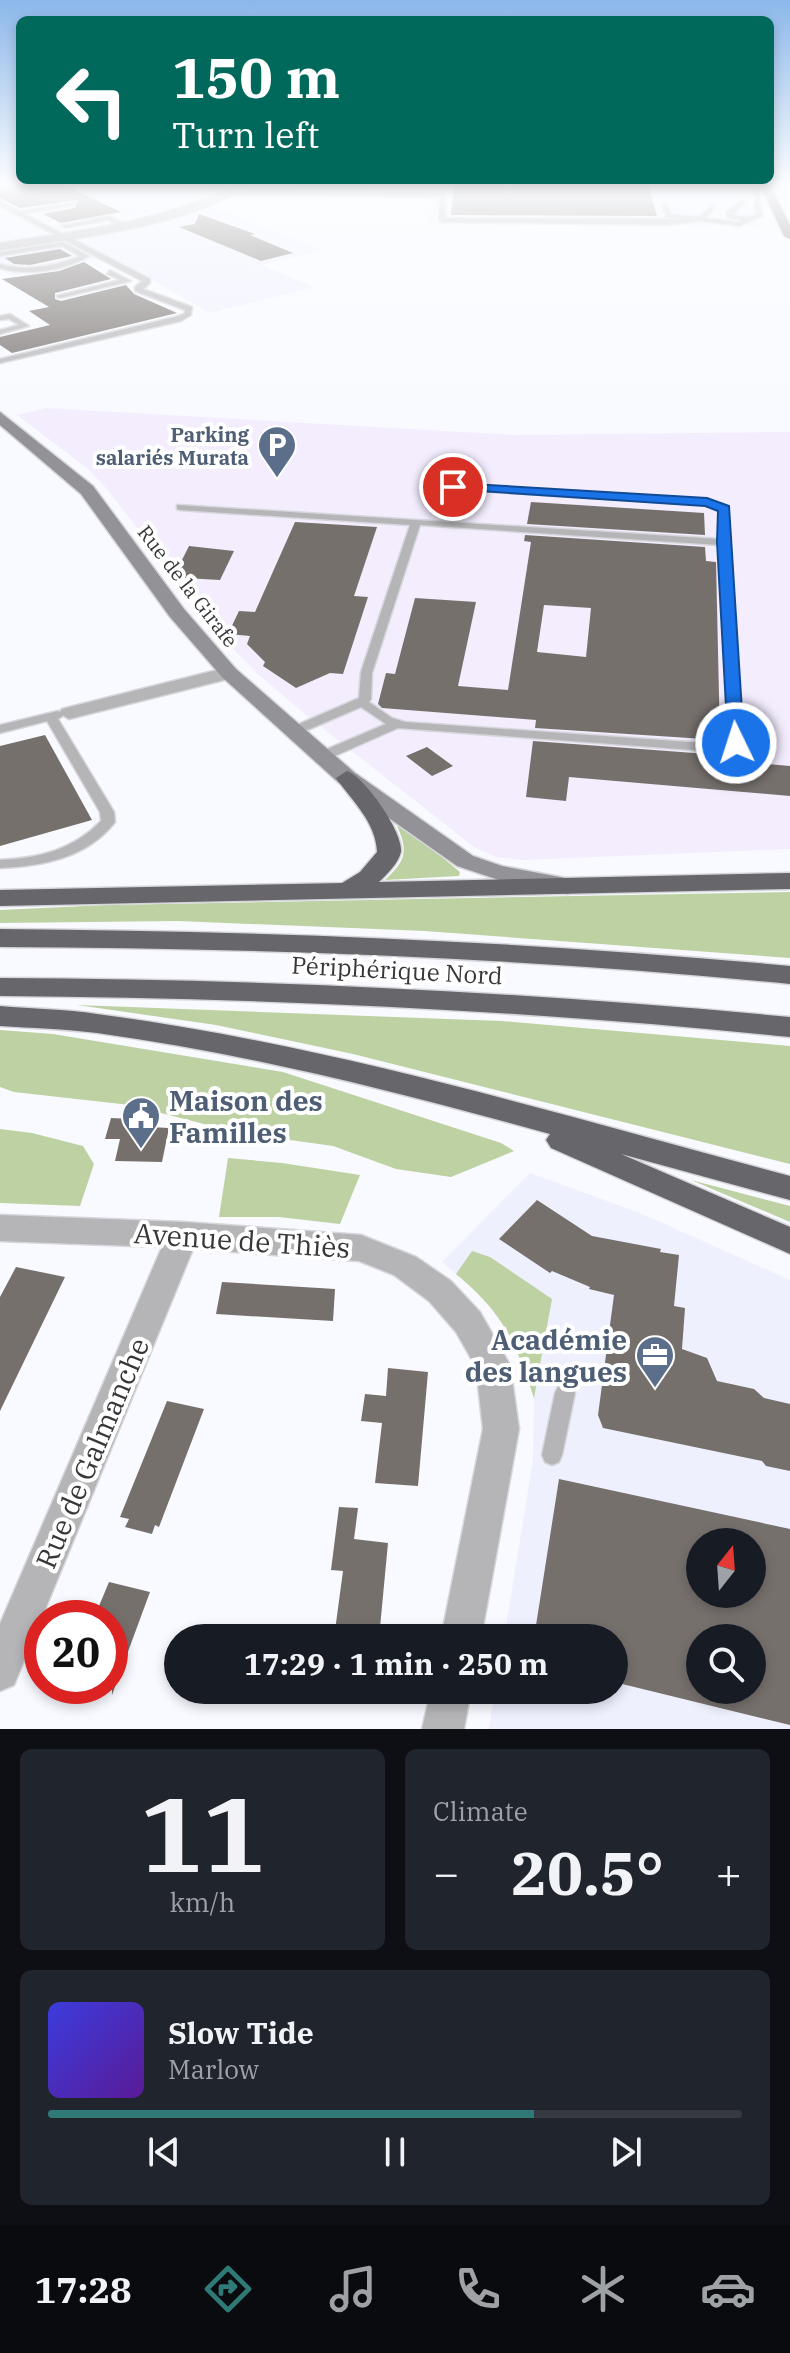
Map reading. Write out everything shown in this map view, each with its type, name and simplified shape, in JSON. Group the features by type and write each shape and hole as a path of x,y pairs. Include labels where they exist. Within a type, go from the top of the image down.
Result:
{"highway":[{"path":"344,892 373,876 390,853 387,830 347,778"},
{"path":"0,898 790,881"},
{"name":"Périphérique Nord","path":"0,938 187,939 481,949 790,975"},
{"name":"Périphérique Nord","path":"0,987 168,987 460,1000 790,1027"},
{"path":"0,1016 107,1025 281,1056 790,1188"},
{"path":"477,1105 790,1241"}],"street":[{"name":"Rue de la Girafe","path":"4,424 87,490 192,633 229,673 347,778 465,861 485,871 531,877 573,888"},
{"path":"60,715 229,673"},
{"name":"Avenue de Thiès","path":"0,1228 278,1241 377,1252 417,1273 440,1291 476,1333 493,1365 501,1429 464,1624"},
{"name":"Rue de Galmanche","path":"0,1671 183,1235"},
{"path":"443,1729 448,1704"}],"lane":[{"path":"0,266 26,270 44,266"},
{"path":"60,296 127,281 98,266"},
{"path":"0,361 187,315 189,309 185,306 160,300 138,289 147,281 118,266"},
{"path":"0,318 10,316 25,326 0,332"},
{"path":"361,702 397,724 719,748 736,743 724,542 725,509 707,502 453,487"},
{"path":"180,507 724,542"},
{"path":"294,731 365,699 367,674 416,522"},
{"path":"0,729 60,715 107,812 108,822 98,834 69,852 35,863 0,864"},
{"path":"323,756 397,724"},
{"path":"552,1455 565,1393"}],"shaded area":[{"path":"0,266 63,266 12,276 0,269"},
{"path":"127,266 263,266 314,287 210,313"},
{"path":"46,408 514,435 790,432 790,849 523,860 496,857 474,847 306,715 228,644 106,488 87,468 17,415"},
{"path":"530,1173 640,1213 790,1280 790,1729 489,1729 493,1704 628,1704 628,1624 506,1624 533,1460 534,1398 514,1339 482,1296 442,1262"}],"green space":[{"path":"402,824 460,872 459,876 385,880 403,856 403,843 397,826"},
{"path":"790,892 790,958 425,931 178,921 0,923 0,910 107,905"},
{"path":"77,1005 501,1021 790,1046 790,1164 353,1054 216,1025"},
{"path":"0,1030 53,1034 283,1072 501,1143 514,1151 451,1177 396,1169 333,1146 239,1133 130,1105 14,1092 0,1087"},
{"path":"0,1129 32,1133 83,1146 94,1164 80,1206 0,1203"},
{"path":"228,1158 360,1175 340,1224 279,1217 219,1217"},
{"path":"691,1180 790,1206 790,1222"},
{"path":"472,1251 490,1257 552,1299 534,1398 506,1330 486,1303 456,1274"}],"building":[{"path":"74,266 90,266 111,279 55,293 55,299 61,301 126,285 134,294 177,313 12,353 0,345 0,337 50,325 29,311 49,307 2,279 59,271"},
{"path":"531,502 704,513 705,535 527,524"},
{"path":"295,522 377,527 354,596 368,597 343,674 330,673 296,688 263,666 265,662 247,644 250,636 228,634 239,611 255,612"},
{"path":"525,535 705,547 706,561 716,562 720,740 535,728 536,720 382,708 378,704 386,673 395,674 415,598 476,602 458,686 508,690 531,542 524,541","holes":["544,605 591,608 586,657 537,652"]},
{"path":"189,546 234,551 220,580 185,578 179,566"},
{"path":"45,735 92,820 0,846 0,746"},
{"path":"533,741 721,755 721,760 790,766 790,796 569,777 566,801 526,797"},
{"path":"427,747 453,766 432,776 406,756"},
{"name":"Maison des Familles","path":"111,1118 132,1119 130,1126 169,1128 162,1162 115,1161 120,1139 105,1139"},
{"path":"537,1200 592,1236 679,1255 674,1306 685,1308 682,1349 707,1358 717,1381 754,1389 764,1398 790,1404 790,1471 766,1466 762,1461 603,1428 598,1415 614,1295 589,1289 552,1271 550,1273 499,1239"},
{"path":"16,1267 65,1277 0,1411 0,1297"},
{"path":"222,1282 335,1289 333,1321 216,1314"},
{"path":"388,1368 428,1372 418,1486 375,1483 382,1423 361,1421 365,1394 386,1396"},
{"path":"167,1401 204,1409 159,1527 155,1525 152,1534 125,1527 129,1519 120,1517"},
{"path":"559,1479 790,1529 790,1725 704,1704 766,1704 766,1624 686,1624 686,1700 628,1685 628,1624 536,1624"},
{"path":"339,1507 358,1508 354,1539 388,1543 380,1624 336,1624 343,1571 331,1570"},
{"path":"109,1582 150,1592 128,1652 128,1600 102,1600"}],"place":[{"name":"Parking salariés Murata","path":"277,479"},
{"name":"Maison des Familles","path":"141,1150"},
{"name":"Académie des langues","path":"655,1389"}],"route":[{"path":"453,487 707,502 725,509 724,542 736,743"}]}
